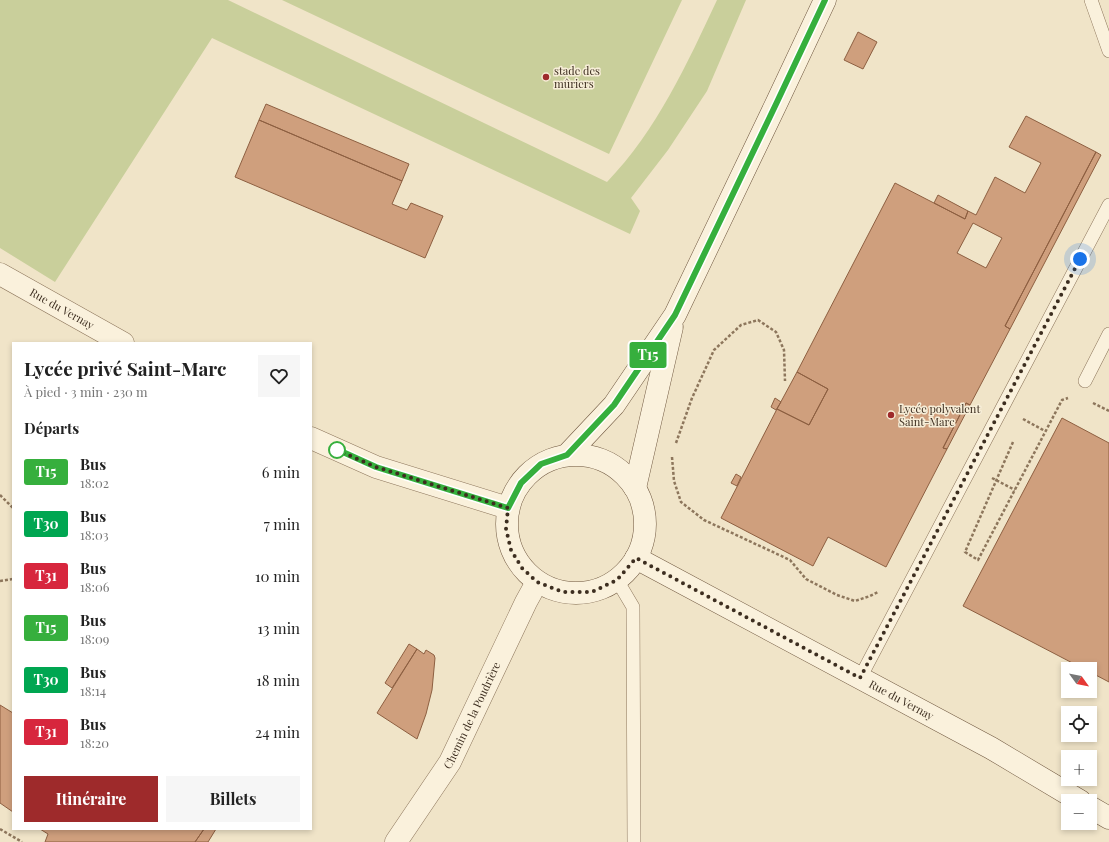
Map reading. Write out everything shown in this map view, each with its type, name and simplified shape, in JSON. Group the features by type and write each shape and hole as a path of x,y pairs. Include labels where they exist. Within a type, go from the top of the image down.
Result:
{"street":[{"path":"567,455 614,405 675,315 825,0"},
{"name":"Rue du Vernay","path":"0,274 121,342"},
{"path":"635,488 675,315"},
{"path":"312,438 376,467 508,508"},
{"path":"567,455 593,457 617,468 635,488 644,511 644,535 636,558 617,580 592,592 563,592 537,582 522,568 511,550 506,529 508,508 521,483 541,464 567,455"},
{"name":"Rue du Vernay","path":"636,558 991,748 1068,794"},
{"name":"Chemin de la Poudrière","path":"396,842 450,762 526,602 537,582"},
{"path":"1097,811 1109,818"}],"lane":[{"path":"1091,0 1109,51"},
{"path":"860,678 1109,205"},
{"path":"1085,381 1109,334"},
{"path":"617,580 633,607 634,842"}],"path":[{"path":"674,449 692,398 714,350 741,325 758,320 776,332 784,350 785,381"},
{"path":"1014,439 965,552 978,560 1062,400 1072,396"},
{"path":"1090,401 1109,411"},
{"path":"1020,426 1023,419 1045,431"},
{"path":"672,455 674,481 681,502 704,520 790,560 806,579 837,596 855,601 870,596 883,589"},
{"path":"0,495 12,507"},
{"path":"0,581 12,579"},
{"path":"0,829 22,842"}],"green space":[{"path":"0,0 228,0 607,182 641,141 670,96 717,0 746,0 707,91 668,150 631,198 640,211 630,234 212,38 55,282 0,248"},
{"name":"stade des mûriers","path":"282,0 682,0 609,154"}],"building":[{"path":"858,32 877,42 863,69 844,60"},
{"path":"266,104 409,164 402,181 259,120"},
{"path":"1026,116 1096,152 1005,326 1010,329 970,405 966,403 943,448 947,449 886,567 828,537 813,566 721,518 777,409 809,425 828,389 797,372 895,183 965,219 968,211 976,215 995,177 1025,193 1041,163 1009,147","holes":["973,223 1002,238 986,268 957,253"]},
{"path":"259,120 402,181 392,204 407,210 411,203 443,216 425,258 235,177"},
{"path":"1096,152 1101,155 1010,329 1005,326"},
{"path":"938,195 968,211 965,219 934,203"},
{"path":"797,372 828,389 809,425 777,409"},
{"path":"775,398 781,402 776,410 771,407"},
{"path":"966,403 970,405 947,449 943,448"},
{"path":"1062,418 1109,443 1109,682 1097,676 1097,662 1071,662 963,606"},
{"path":"736,474 741,477 737,486 731,483"},
{"path":"409,644 417,649 392,688 385,683"},
{"path":"417,649 424,654 426,650 434,655 435,658 432,690 426,714 417,739 377,713"},
{"path":"0,705 12,712 12,811 0,803"},
{"path":"42,830 203,830 195,842 45,842 48,834"},
{"path":"203,830 215,830 208,842 195,842"}],"bus line":[{"name":"T15","path":"334,448 376,467 508,508 521,483 541,464 567,455 614,405 675,315 825,0"}],"place":[{"name":"stade des mûriers","path":"546,77"},
{"name":"Lycée polyvalent Saint-Marc","path":"891,415"}],"route":[{"path":"337,450 376,467 508,508 506,529 511,550 522,568 537,582 563,592 592,592 617,580 636,558 860,678 1080,259"}]}
